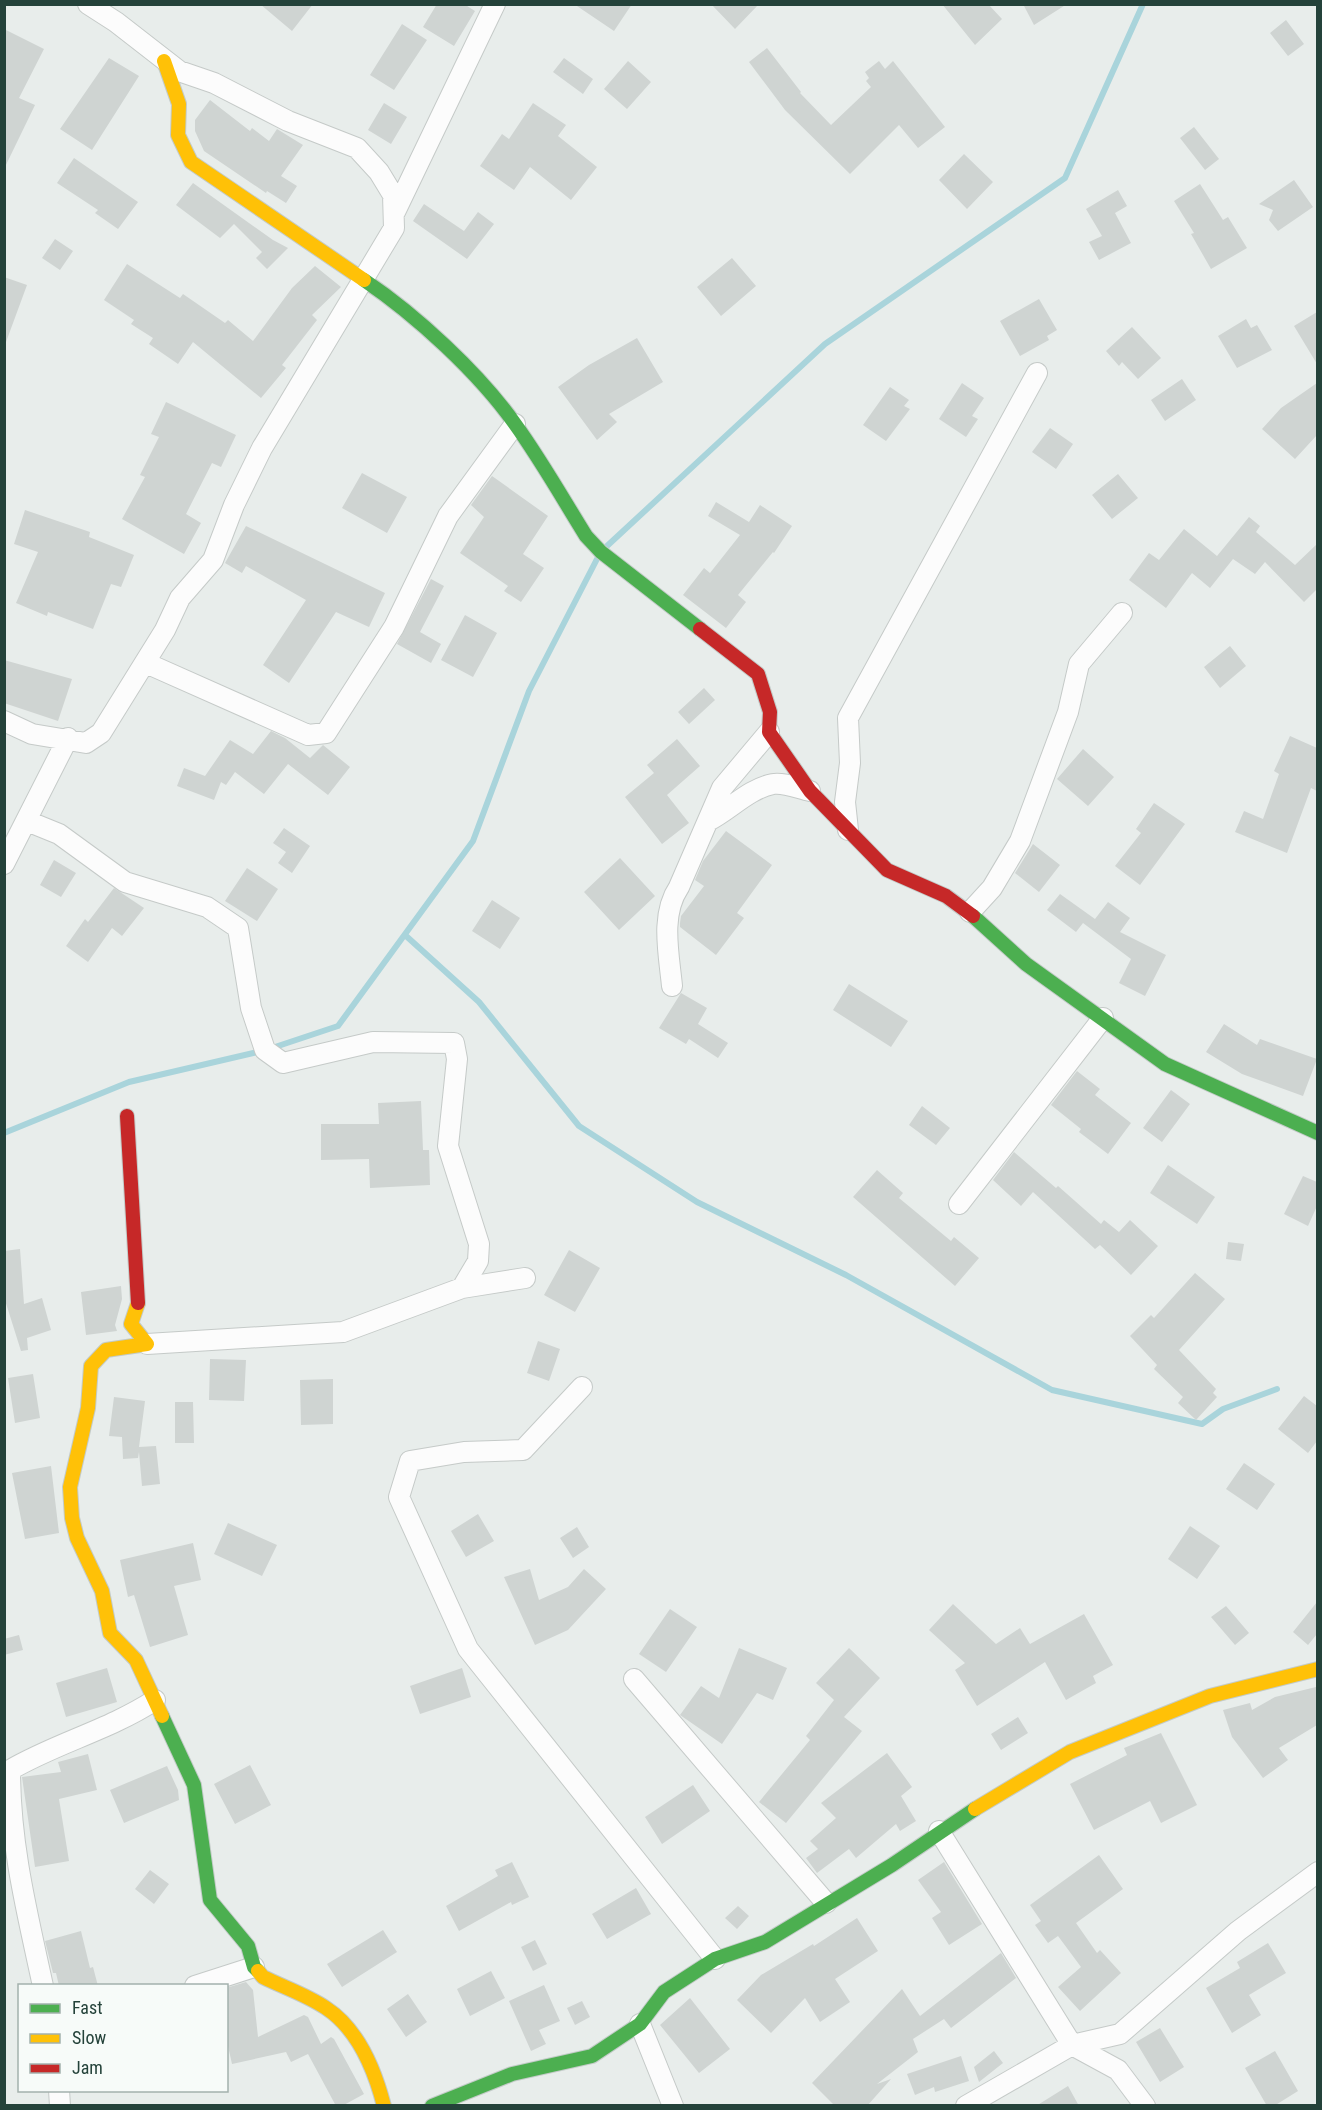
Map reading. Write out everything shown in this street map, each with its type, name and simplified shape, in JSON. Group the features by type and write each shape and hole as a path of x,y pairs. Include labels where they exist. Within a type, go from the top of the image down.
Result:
{"street":[{"path":"4,721 32,734 68,738 86,744 102,734 146,663 180,598 213,560 234,505 262,448 394,228 393,195 380,172 357,148 288,121 251,101 179,71 116,22 88,4"},
{"path":"395,212 495,4"},
{"path":"164,61 179,104 178,135 191,162 202,172 389,297 479,381 515,424 586,536 601,552 758,674 770,712 769,732 722,788 679,887 671,899 667,928 672,987"},
{"path":"848,830 845,802 850,763 848,718 1037,373"},
{"path":"146,663 308,735 326,733 394,627 448,516 515,424"},
{"path":"970,912 992,888 1020,840 1068,712 1079,664 1122,613"},
{"path":"769,732 810,791 886,870 946,896 970,912 998,941 1165,1064 1317,1133"},
{"path":"4,864 68,738"},
{"path":"708,821 727,812 737,800 774,783 810,791"},
{"path":"27,822 59,834 125,882 207,907 238,928 251,1008 265,1050 283,1063 373,1042 454,1043 457,1059 448,1146 480,1244 478,1261 462,1288"},
{"path":"958,1204 1103,1018"},
{"path":"127,1116 140,1296 131,1324 147,1344"},
{"path":"384,2106 377,2078 369,2059 356,2039 327,2008 269,1982 254,1967 248,1946 235,1927 210,1900 194,1785 136,1660 110,1633 102,1591 77,1538 70,1501 70,1487 88,1408 91,1366 106,1350 147,1344 343,1332 462,1288 525,1278"},
{"path":"582,1387 523,1450 464,1452 410,1461 399,1497 468,1649 715,1959"},
{"path":"432,2105 512,2074 592,2056 640,2024 664,1992 715,1959 765,1941 892,1865 939,1831 1070,1752 1210,1696 1317,1669"},
{"path":"634,1679 826,1903"},
{"path":"44,1984 16,1867 10,1814 10,1770 39,1753 124,1720 155,1700"},
{"path":"939,1831 1072,2045 1118,2070 1145,2106"},
{"path":"966,2106 1072,2045 1120,2034 1238,1931 1317,1872"},
{"path":"201,1984 254,1967"},
{"path":"640,2024 673,2106"}],"building":[{"path":"260,4 313,4 292,31"},
{"path":"437,4 464,4 475,11 454,46 423,27"},
{"path":"574,4 632,4 614,31"},
{"path":"711,4 759,4 735,29"},
{"path":"942,4 988,4 1002,19 975,45"},
{"path":"1023,4 1067,4 1034,25"},
{"path":"1286,20 1304,44 1288,56 1270,33"},
{"path":"402,24 427,40 394,90 370,75"},
{"path":"4,29 44,49 19,98 35,105 4,169"},
{"path":"767,48 800,93 831,125 871,87 866,81 869,78 865,72 879,61 885,69 893,61 945,127 918,148 899,125 850,174 785,110 749,62"},
{"path":"109,58 139,76 92,150 60,129"},
{"path":"564,58 593,79 583,94 553,72"},
{"path":"628,61 651,82 627,109 604,89"},
{"path":"210,100 250,131 252,128 269,141 277,129 303,145 281,176 297,186 286,203 267,191 266,193 204,151 195,131 195,120"},
{"path":"384,103 407,117 391,144 368,130"},
{"path":"533,103 566,125 558,136 597,167 571,200 530,167 514,190 480,166 502,134 509,139"},
{"path":"1194,127 1219,159 1205,170 1180,138"},
{"path":"964,154 993,182 967,209 939,180"},
{"path":"74,158 138,202 118,229 95,213 98,210 57,183"},
{"path":"1294,180 1313,207 1278,231 1269,220 1273,210 1259,204"},
{"path":"193,183 273,240 288,248 267,269 256,258 262,252 234,224 220,238 176,205"},
{"path":"1200,184 1223,220 1228,217 1247,248 1211,269 1191,234 1194,233 1174,201"},
{"path":"1118,190 1127,206 1115,213 1131,243 1099,260 1089,242 1102,236 1086,209"},
{"path":"424,204 464,231 478,212 494,224 467,259 413,221"},
{"path":"55,239 73,251 60,270 42,258"},
{"path":"732,258 756,286 721,316 697,287"},
{"path":"127,264 180,298 183,294 225,323 228,320 253,341 292,288 315,266 341,287 312,315 317,320 282,365 286,368 261,398 193,342 178,364 149,344 153,338 131,324 134,320 104,300"},
{"path":"4,277 27,285 6,342 4,341"},
{"path":"1039,299 1057,330 1047,336 1049,340 1020,356 1000,321"},
{"path":"1317,312 1317,364 1294,326"},
{"path":"1246,319 1251,328 1257,325 1272,350 1237,368 1218,336"},
{"path":"1132,327 1161,358 1138,379 1122,362 1119,366 1106,351"},
{"path":"637,338 663,382 609,414 617,422 597,440 558,387 589,365"},
{"path":"1182,379 1196,400 1165,421 1151,400"},
{"path":"962,383 984,398 972,416 978,419 966,437 939,419"},
{"path":"1317,383 1317,435 1295,459 1262,429 1281,408"},
{"path":"890,387 909,400 904,406 910,409 886,441 863,425"},
{"path":"166,402 236,435 221,467 212,463 186,514 201,523 184,554 122,519 145,477 140,475 159,437 151,434"},
{"path":"1050,428 1073,444 1056,469 1032,452"},
{"path":"362,473 407,497 387,533 342,508"},
{"path":"1118,474 1138,498 1112,519 1092,495"},
{"path":"492,476 548,516 523,554 544,568 521,602 504,591 508,586 460,553 484,517 471,505"},
{"path":"716,502 749,522 760,505 792,526 774,553 738,595 746,602 726,628 683,595 704,568 710,573 740,535 708,516"},
{"path":"25,510 90,532 89,537 134,555 121,587 111,584 93,629 48,612 47,616 16,603 38,552 14,544"},
{"path":"1249,517 1260,526 1256,532 1295,565 1317,544 1317,589 1304,602 1265,562 1255,574 1233,559 1210,588 1192,573 1166,608 1129,580 1149,553 1159,560 1184,529 1217,556"},
{"path":"246,526 385,593 369,627 336,612 289,683 263,665 306,600 246,566 242,573 225,563"},
{"path":"431,579 444,586 420,632 441,644 431,663 397,644"},
{"path":"465,615 497,633 473,677 441,660"},
{"path":"1230,646 1246,666 1220,688 1204,667"},
{"path":"4,660 72,679 58,721 4,703"},
{"path":"704,688 715,700 689,724 678,712"},
{"path":"271,731 285,738 310,758 323,745 350,767 328,795 288,764 264,794 235,772 226,785 221,782 214,800 177,786 184,768 205,776 230,740 253,754"},
{"path":"1290,736 1317,748 1317,791 1311,788 1287,853 1235,832 1244,811 1263,819 1279,774 1274,771"},
{"path":"677,739 700,766 667,795 689,823 662,844 625,797 654,773 647,765"},
{"path":"1083,749 1114,777 1088,806 1057,779"},
{"path":"1154,803 1185,824 1140,885 1115,866 1141,833 1136,829"},
{"path":"284,828 310,846 292,873 278,863 286,852 273,843"},
{"path":"726,831 772,865 737,913 744,918 716,955 680,927 680,923 681,916 704,886 695,880 703,861"},
{"path":"1033,844 1060,865 1039,892 1015,873"},
{"path":"620,858 655,896 619,930 584,892"},
{"path":"54,860 76,873 61,897 40,885"},
{"path":"247,868 278,889 257,921 225,901"},
{"path":"114,888 144,908 122,936 112,928 88,962 66,946 85,919 88,922"},
{"path":"1060,894 1095,919 1108,902 1130,918 1120,932 1166,955 1145,996 1119,983 1131,959 1083,923 1076,932 1047,910"},
{"path":"492,900 520,918 500,949 472,931"},
{"path":"849,984 908,1021 891,1047 833,1010"},
{"path":"681,993 707,1008 698,1024 728,1043 718,1058 689,1039 686,1044 659,1028"},
{"path":"1224,1024 1257,1045 1260,1039 1317,1059 1303,1096 1242,1074 1206,1052"},
{"path":"1077,1071 1100,1089 1095,1095 1131,1123 1108,1154 1079,1132 1081,1129 1051,1105"},
{"path":"1171,1090 1190,1104 1162,1142 1143,1128"},
{"path":"421,1101 423,1150 429,1150 430,1185 370,1188 369,1159 321,1160 321,1124 379,1124 378,1103"},
{"path":"922,1106 950,1128 936,1145 909,1125"},
{"path":"1014,1152 1056,1188 1058,1186 1101,1224 1104,1220 1119,1232 1130,1220 1158,1246 1131,1275 1100,1245 1095,1249 1033,1192 1021,1206 993,1180"},
{"path":"1168,1165 1215,1197 1197,1224 1150,1193"},
{"path":"877,1170 903,1193 899,1198 951,1241 954,1237 979,1258 955,1286 853,1197"},
{"path":"1303,1176 1317,1182 1317,1206 1308,1226 1284,1214"},
{"path":"1228,1242 1244,1244 1241,1261 1226,1259"},
{"path":"20,1249 24,1304 42,1298 51,1330 27,1338 28,1350 21,1351 4,1297 4,1251"},
{"path":"569,1250 600,1268 575,1312 544,1295"},
{"path":"1195,1273 1225,1299 1179,1350 1216,1389 1213,1393 1217,1397 1196,1420 1178,1403 1183,1397 1154,1369 1157,1365 1130,1336 1151,1315 1154,1318"},
{"path":"121,1286 122,1299 115,1325 117,1331 86,1335 81,1292"},
{"path":"538,1341 560,1349 549,1381 527,1373"},
{"path":"210,1359 246,1360 244,1401 209,1400"},
{"path":"33,1374 40,1418 15,1423 8,1378"},
{"path":"333,1379 333,1424 301,1425 300,1380"},
{"path":"1304,1396 1317,1406 1317,1441 1308,1453 1278,1429"},
{"path":"114,1397 145,1401 139,1447 156,1446 160,1484 142,1486 139,1452 138,1458 123,1459 122,1437 109,1436"},
{"path":"175,1402 193,1402 194,1443 175,1443"},
{"path":"1244,1463 1275,1484 1257,1510 1226,1489"},
{"path":"51,1466 59,1533 25,1539 12,1473"},
{"path":"478,1514 494,1541 466,1557 451,1531"},
{"path":"228,1523 277,1545 262,1576 214,1554"},
{"path":"1190,1526 1220,1546 1197,1579 1168,1559"},
{"path":"577,1527 589,1547 573,1558 560,1538"},
{"path":"193,1543 201,1580 174,1586 188,1635 150,1647 134,1595 128,1597 120,1560"},
{"path":"530,1569 539,1600 568,1587 584,1569 606,1589 568,1630 535,1645 504,1577"},
{"path":"1317,1602 1317,1634 1308,1645 1293,1632"},
{"path":"953,1604 996,1644 1020,1628 1030,1644 1084,1614 1113,1665 1093,1676 1096,1683 1066,1700 1045,1662 977,1706 955,1670 965,1663 929,1630"},
{"path":"1226,1606 1249,1633 1235,1645 1211,1617"},
{"path":"670,1609 697,1627 666,1672 639,1654"},
{"path":"19,1635 23,1650 4,1655 4,1639"},
{"path":"739,1648 787,1668 773,1700 757,1693 722,1744 680,1715 701,1686 719,1698"},
{"path":"849,1648 880,1678 844,1717 862,1731 786,1823 759,1802 810,1740 806,1736 834,1700 816,1683"},
{"path":"107,1668 117,1702 66,1717 56,1683"},
{"path":"462,1668 471,1697 420,1714 410,1686"},
{"path":"1316,1687 1317,1725 1279,1748 1288,1760 1263,1778 1232,1737 1223,1710 1250,1703 1252,1710 1275,1697"},
{"path":"1018,1717 1028,1733 1001,1750 991,1734"},
{"path":"1161,1733 1197,1805 1161,1823 1150,1801 1094,1830 1070,1784 1127,1755 1124,1748"},
{"path":"887,1753 912,1787 901,1796 916,1821 900,1831 896,1824 856,1858 849,1849 817,1873 806,1858 818,1849 810,1841 836,1818 821,1803"},
{"path":"88,1754 97,1790 59,1799 69,1861 35,1867 22,1777 61,1772 58,1762"},
{"path":"250,1765 271,1805 235,1824 214,1784"},
{"path":"167,1766 178,1790 179,1800 124,1823 110,1790"},
{"path":"693,1785 710,1811 662,1844 645,1817"},
{"path":"1099,1855 1123,1889 1076,1923 1097,1953 1100,1950 1121,1973 1080,2011 1058,1987 1081,1967 1058,1936 1048,1943 1035,1925 1041,1921 1030,1905"},
{"path":"512,1862 529,1897 512,1905 511,1902 459,1931 446,1906 498,1876 495,1870"},
{"path":"944,1862 982,1924 949,1945 932,1918 941,1912 918,1880"},
{"path":"150,1870 169,1884 154,1904 135,1889"},
{"path":"636,1888 651,1914 607,1939 592,1914"},
{"path":"738,1906 749,1916 737,1929 725,1918"},
{"path":"857,1918 878,1951 835,1979 850,2002 820,2022 805,1998 771,2033 737,2000 761,1975 813,1944 814,1946"},
{"path":"383,1930 397,1952 342,1987 327,1964"},
{"path":"81,1931 90,1968 93,1967 97,1984 59,1984 56,1973 53,1973 45,1941"},
{"path":"535,1940 547,1964 533,1971 521,1947"},
{"path":"1268,1943 1286,1973 1249,1995 1261,2015 1232,2033 1206,1988 1240,1968 1237,1962"},
{"path":"1001,1953 1016,1978 951,2028 944,2019 913,2039 918,2052 877,2084 891,2079 867,2106 835,2106 812,2083 902,1989 920,2016"},
{"path":"491,1971 505,1998 470,2016 457,1989"},
{"path":"246,1982 253,1990 258,2037 304,2015 308,2017 321,2044 331,2037 334,2039 364,2094 342,2106 336,2106 308,2054 291,2062 286,2052 232,2064 228,2046 228,1987"},
{"path":"544,1985 560,2021 539,2030 546,2044 531,2051 509,2001"},
{"path":"408,1994 427,2022 406,2037 387,2009"},
{"path":"690,1998 730,2049 699,2073 660,2025"},
{"path":"582,2001 590,2017 575,2025 567,2008"},
{"path":"1160,2028 1184,2067 1160,2082 1136,2042"},
{"path":"994,2051 1003,2063 979,2082 974,2067"},
{"path":"1275,2051 1298,2091 1274,2106 1267,2106 1245,2068"},
{"path":"961,2056 969,2081 935,2092 934,2087 915,2095 907,2074"},
{"path":"1068,2086 1079,2106 1036,2106"}],"waterway":[{"path":"607,546 825,344 1065,178 1143,4"},
{"path":"272,1048 338,1026 473,841 529,691 597,559"},
{"path":"405,935 479,1002 579,1126 697,1202 846,1275 1052,1390 1202,1424 1223,1409 1277,1389"},
{"path":"4,1133 129,1082 262,1051"}],"traffic: fast":[{"path":"364,280 425,327 484,385 515,424 586,536 601,552 700,629"},
{"path":"973,916 1026,964 1165,1064 1318,1133"},
{"path":"162,1716 194,1785 210,1900 248,1946 254,1967 258,1971"},
{"path":"432,2106 512,2074 592,2056 640,2024 664,1992 715,1959 765,1942 892,1865 975,1809"}],"traffic: slow":[{"path":"164,61 179,104 178,135 191,162 364,280"},
{"path":"138,1303 131,1324 147,1344 106,1350 91,1366 88,1408 70,1487 72,1518 77,1538 102,1591 110,1633 136,1660 162,1716"},
{"path":"975,1809 1070,1752 1210,1696 1318,1669"},
{"path":"258,1971 263,1977 319,2003 347,2027 364,2052 376,2079 384,2106"}],"traffic: jam":[{"path":"700,629 758,674 770,712 769,732 810,791 887,870 946,896 973,916"},
{"path":"127,1116 138,1303"}]}
